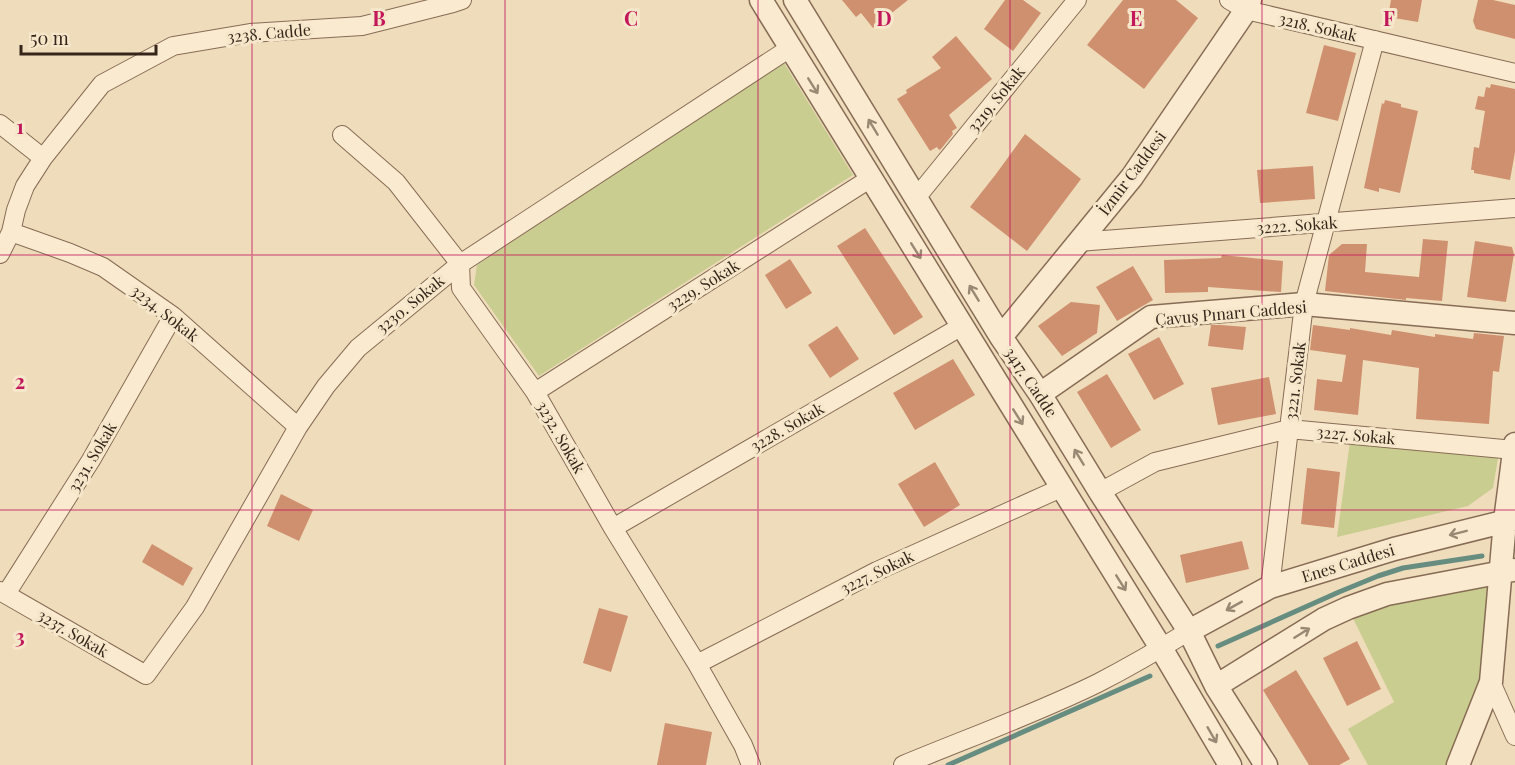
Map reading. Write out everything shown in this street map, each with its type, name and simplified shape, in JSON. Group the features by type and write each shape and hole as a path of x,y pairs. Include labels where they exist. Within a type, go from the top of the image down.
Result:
{"street":[{"name":"3238. Cadde","path":"0,254 11,232 25,186 43,158 102,84 173,46 250,33 362,26 462,0"},
{"name":"3417. Cadde","path":"761,0 1161,648 1230,765"},
{"name":"3417. Cadde","path":"795,0 1001,337 1040,394 1100,492 1190,630 1216,686 1266,765"},
{"name":"3219. Sokak","path":"916,198 1077,0"},
{"name":"3218. Sokak","path":"1242,3 1375,40 1515,73"},
{"name":"İzmir Caddesi","path":"1001,337 1132,177 1242,3"},
{"name":"3221. Sokak","path":"1269,587 1304,304 1375,40"},
{"name":"3230. Sokak","path":"146,675 195,607 298,427 326,386 358,348 460,264 790,48"},
{"path":"0,124 43,158"},
{"name":"3232. Sokak","path":"342,135 396,182 460,264 461,288 535,392 613,528 697,664 743,745 751,765"},
{"name":"3229. Sokak","path":"535,392 871,178"},
{"name":"3222. Sokak","path":"1078,242 1515,208"},
{"name":"3234. Sokak","path":"11,232 103,267 173,316 298,427"},
{"name":"Çavuş Pınarı Caddesi","path":"1040,394 1151,317 1304,304 1515,323"},
{"name":"3231. Sokak","path":"3,593 91,460 173,316"},
{"name":"3228. Sokak","path":"613,528 962,326"},
{"name":"3227. Sokak","path":"1100,492 1155,462 1289,429 1514,450"},
{"path":"1458,765 1491,682 1508,571 1515,444"},
{"name":"3227. Sokak","path":"697,664 877,571 1061,488"},
{"name":"Enes Caddesi","path":"1190,630 1269,587 1394,549 1510,520"},
{"path":"1192,701 1324,619 1348,608 1387,594 1508,571"},
{"name":"3237. Sokak","path":"3,593 146,675"},
{"path":"903,765 1088,687 1190,630"},
{"path":"1491,682 1515,736"}],"green space":[{"path":"784,63 853,175 539,376 474,285 477,265"},
{"path":"1351,434 1498,458 1493,488 1468,506 1337,537"},
{"path":"1495,579 1484,682 1450,765 1368,765 1348,729 1394,702 1348,608"}],"building":[{"path":"842,0 908,0 873,28 861,13 856,17"},
{"path":"1005,0 1023,0 1041,13 1013,51 984,29"},
{"path":"1123,0 1176,0 1198,18 1144,89 1087,45"},
{"path":"1391,0 1422,0 1418,22 1388,17"},
{"path":"1478,0 1493,0 1515,5 1515,39 1476,29 1473,21"},
{"path":"956,36 992,79 949,115 957,128 952,131 953,134 941,149 937,147 930,151 897,99 907,93 906,90 941,68 932,57"},
{"path":"1324,45 1356,53 1338,121 1306,113"},
{"path":"1491,84 1515,89 1515,152 1510,180 1474,173 1474,170 1471,170 1474,147 1479,148 1485,111 1475,109 1478,96 1484,97 1486,87 1490,88"},
{"path":"1385,100 1418,111 1400,193 1379,188 1379,192 1364,188 1382,103 1384,104"},
{"path":"1025,134 1081,179 1027,251 970,207"},
{"path":"1313,166 1315,199 1260,203 1257,170"},
{"path":"865,228 923,317 894,335 837,246"},
{"path":"1423,239 1448,241 1442,301 1406,298 1406,300 1325,291 1329,255 1342,244 1367,244 1365,272 1419,277"},
{"path":"1475,241 1512,247 1514,254 1506,302 1467,297"},
{"path":"1222,255 1283,261 1281,292 1208,287 1208,292 1165,293 1164,260 1221,258"},
{"path":"790,259 812,293 786,309 765,275"},
{"path":"1133,266 1153,300 1117,321 1096,287"},
{"path":"1071,302 1100,305 1097,333 1062,356 1038,326"},
{"path":"1211,325 1246,327 1243,350 1208,346"},
{"path":"1313,325 1391,335 1392,330 1435,337 1435,334 1473,339 1474,333 1504,336 1499,372 1493,371 1489,424 1416,419 1419,368 1363,360 1358,415 1314,410 1317,379 1342,382 1346,355 1310,350"},
{"path":"837,326 859,359 830,378 808,345"},
{"path":"1159,337 1184,384 1154,400 1128,354"},
{"path":"953,359 975,395 915,430 893,393"},
{"path":"1107,374 1141,430 1111,448 1077,392"},
{"path":"1269,377 1276,414 1218,425 1211,388"},
{"path":"935,462 960,505 924,527 898,484"},
{"path":"1307,468 1340,472 1334,528 1301,524"},
{"path":"281,494 313,510 299,541 267,526"},
{"path":"1242,541 1249,569 1186,583 1180,555"},
{"path":"152,544 193,568 183,586 142,562"},
{"path":"599,608 628,616 611,672 583,663"},
{"path":"1357,641 1381,689 1347,706 1323,658"},
{"path":"1296,670 1350,759 1339,765 1309,765 1263,690"},
{"path":"665,723 712,732 706,765 657,765"}],"waterway":[{"path":"1218,646 1378,576 1403,568 1482,556"},
{"path":"948,765 1150,676"}]}
